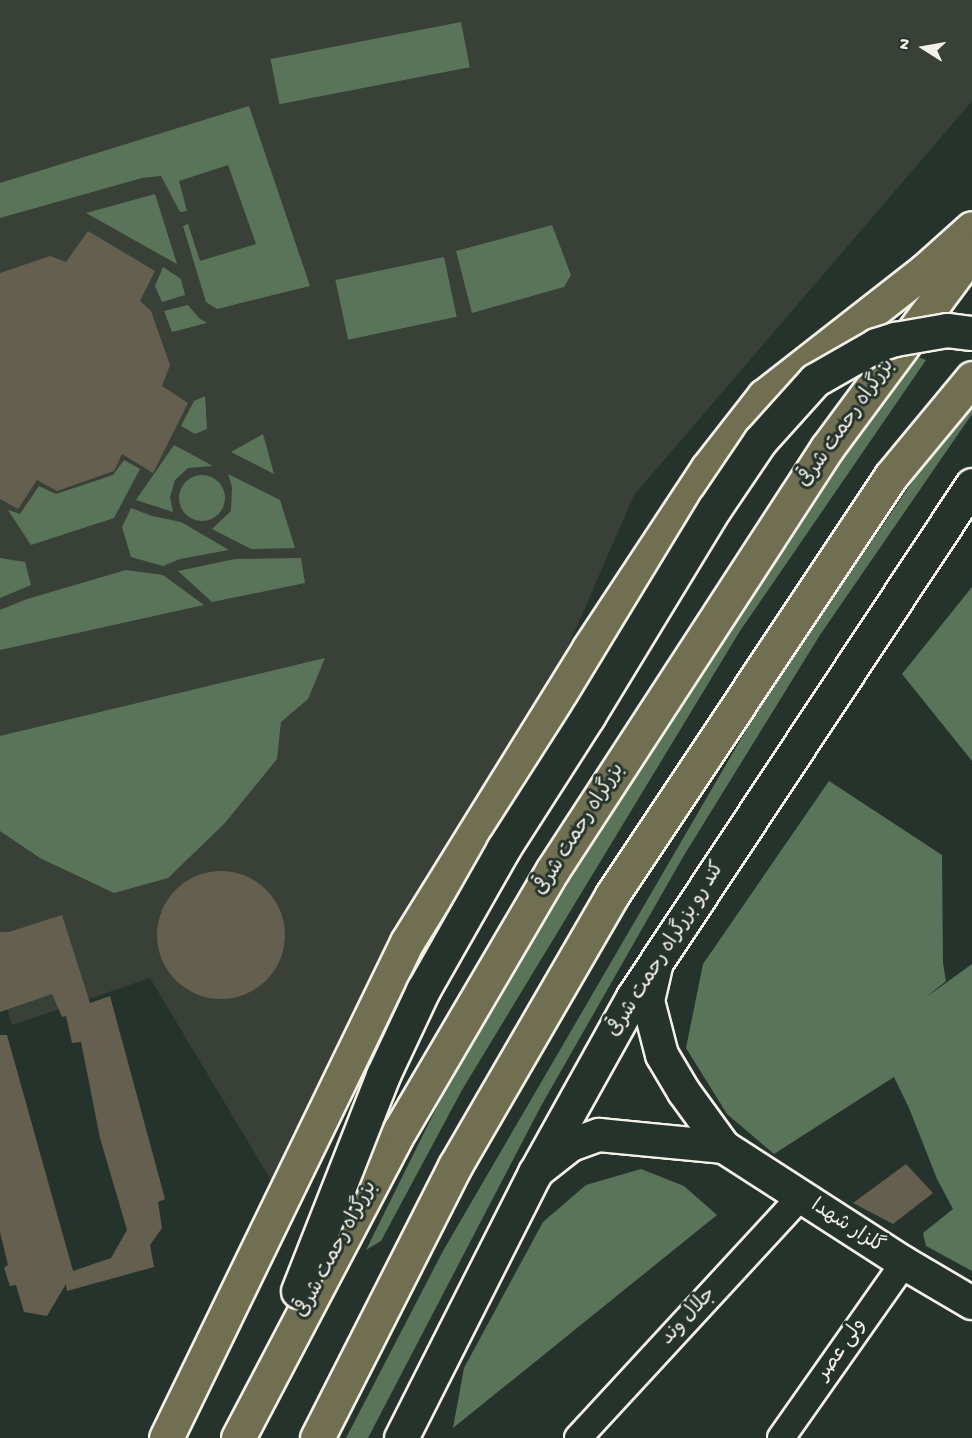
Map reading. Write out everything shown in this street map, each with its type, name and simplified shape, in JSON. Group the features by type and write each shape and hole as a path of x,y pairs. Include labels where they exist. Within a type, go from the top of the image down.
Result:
{"highway":[{"path":"166,1438 407,942 589,648 700,479 764,396 924,271 972,228"},
{"name":"بزرگراه رحمت شرقی","path":"244,1426 400,1130 552,871 827,448 972,252"},
{"path":"317,1438 455,1166 612,895 891,476 972,378"}],"main road":[{"path":"244,1426 383,1075 423,990 503,849 588,716 714,509 760,441 815,380 876,345 896,339 947,330 972,333"},
{"name":"کند رو بزرگراه رحمت شرقی","path":"401,1438 535,1173 633,997 972,485"},
{"path":"914,573 972,519"}],"street":[{"name":"گلزار شهدا","path":"658,960 648,1001 662,1054 684,1092 724,1147 904,1263 972,1303"},
{"name":"گلزار شهدا","path":"535,1173 571,1145 599,1134 724,1147"},
{"name":"جلال وند","path":"578,1438 800,1197"},
{"name":"ولی عصر","path":"781,1438 904,1263"}],"shaded area":[{"path":"0,0 972,0 972,101 634,495 517,764 292,1215 150,978 12,1025 0,981"}],"green space":[{"path":"461,22 470,67 279,104 271,59"},
{"path":"249,106 310,286 217,309 206,302 183,226 188,224 200,261 256,244 228,165 179,181 187,211 180,212 161,176 142,178 0,218 0,183"},
{"path":"155,194 177,264 86,213"},
{"path":"552,225 571,275 564,287 472,313 456,251"},
{"path":"444,257 457,317 348,340 335,280"},
{"path":"163,267 181,279 185,295 162,302 155,286"},
{"path":"188,305 199,318 207,323 172,332 164,311"},
{"path":"912,355 926,360 740,631 462,1090 381,1241 366,1250 465,1050 762,567"},
{"path":"205,396 207,429 195,434 181,426 194,401"},
{"path":"972,402 972,414 820,635 683,857 541,1106 368,1438 346,1438 443,1251 763,701 953,422"},
{"path":"263,434 274,474 231,452"},
{"path":"174,445 213,466 188,468 175,480 170,497 173,512 136,500"},
{"path":"124,460 140,469 114,518 31,545 8,510 20,514 39,486 56,494 113,475"},
{"path":"228,474 280,500 295,548 251,549 212,529 231,511 232,487"},
{"path":"202,475 218,482 225,498 218,514 202,521 186,514 179,498 186,482"},
{"path":"131,508 152,516 181,522 229,550 180,559 163,566 131,557 122,527"},
{"path":"0,558 25,562 31,585 0,598"},
{"path":"301,558 305,583 212,602 178,571 235,559"},
{"path":"126,570 163,575 204,605 0,650 0,610 27,599"},
{"path":"972,587 972,761 902,674"},
{"path":"325,658 308,699 281,722 277,759 225,823 168,878 114,893 40,858 0,831 0,736"},
{"path":"829,781 942,855 943,963 946,981 925,998 972,964 972,1271 926,1246 923,1233 953,1209 937,1179 894,1077 774,1154 727,1114 686,1048 703,964"},
{"path":"641,1169 684,1186 717,1215 453,1428 464,1368 543,1222 586,1185"}],"building":[{"path":"88,231 155,271 140,301 151,311 170,365 162,386 188,403 153,473 122,454 114,471 57,491 37,480 18,509 0,499 0,273 50,256 66,262"},
{"path":"221,871 246,875 267,889 281,910 285,935 281,960 267,981 246,995 221,999 196,995 175,981 161,960 157,935 161,910 175,889 196,875"},
{"path":"62,915 90,1003 110,996 165,1199 158,1202 162,1228 150,1245 154,1267 67,1291 66,1284 47,1316 24,1312 16,1285 10,1286 4,1268 8,1265 0,1232 0,1035 7,1035 73,1271 111,1258 127,1230 100,1138 81,1042 72,1043 66,1016 62,1017 52,994 0,1012 0,932 9,932"},
{"path":"906,1164 933,1193 893,1224 853,1203"}]}
